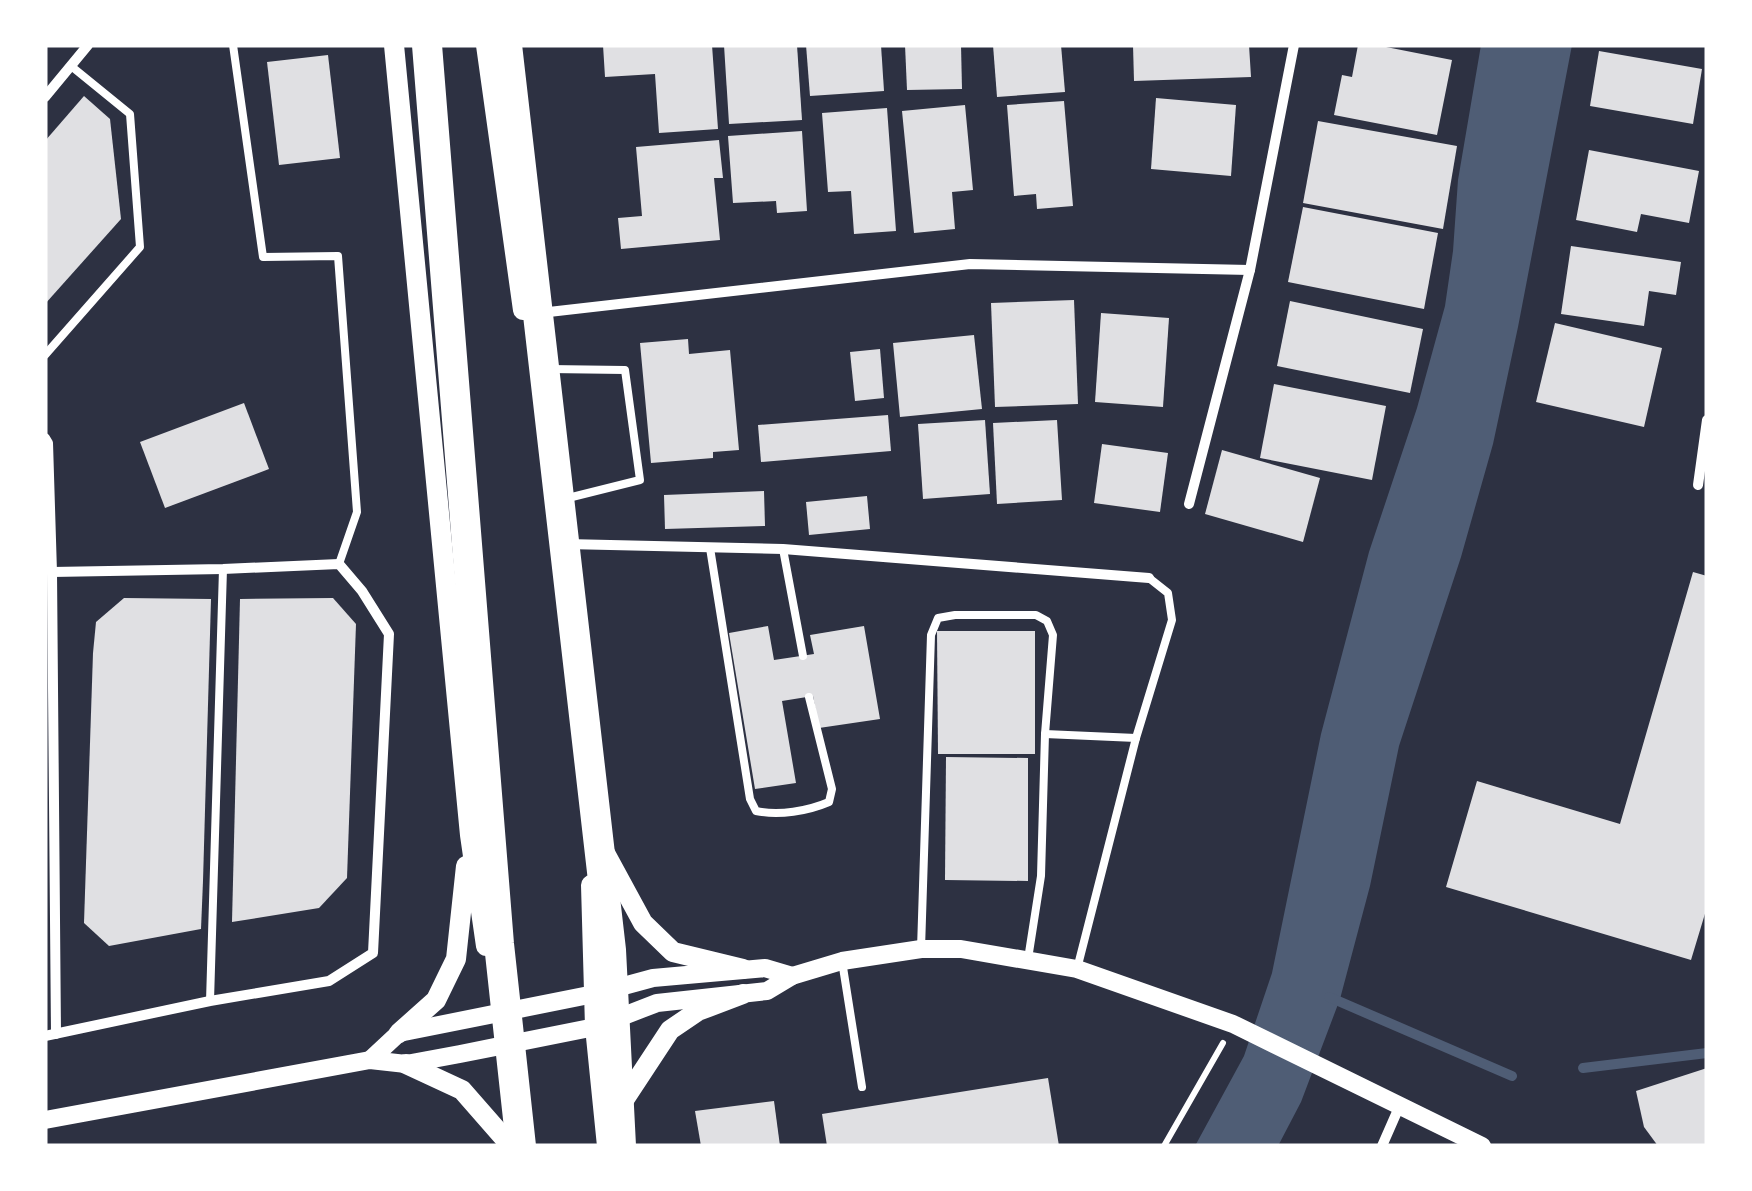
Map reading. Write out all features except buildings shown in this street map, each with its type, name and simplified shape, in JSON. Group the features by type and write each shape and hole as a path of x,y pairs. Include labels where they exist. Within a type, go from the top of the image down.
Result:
{"highway":[{"path":"428,45 515,1146"},
{"path":"507,45 611,950 611,1140"}],"main road":[{"path":"394,45 470,834 515,1146"},
{"path":"486,45 550,502 589,820 595,1028 611,1140"},
{"path":"589,820 643,922 673,952 743,969"},
{"path":"400,1033 436,1000 456,959 470,834"},
{"path":"611,1140 670,1030 698,1011 743,994"},
{"path":"406,1064 462,1090 515,1146"}],"street":[{"path":"45,97 88,45"},
{"path":"1189,504 1250,270 1294,45"},
{"path":"524,315 970,264 1250,270"},
{"path":"1698,485 1707,420"},
{"path":"45,438 52,572 51,1035 210,1000 329,981 373,953 389,634 362,591 339,564 52,572"},
{"path":"555,544 782,549 1149,578"},
{"path":"45,1120 370,1060 406,1064 460,1054 595,1028 658,1003 767,991 792,976 842,960 921,949 961,949 1078,969 1239,1026 1482,1146"},
{"path":"370,1060 400,1033 594,994 652,978 766,968 792,976"},
{"path":"1382,1146 1400,1105"}],"lane":[{"path":"233,45 263,257 338,256 357,512 339,564"},
{"path":"45,355 140,247 130,114 71,66"},
{"path":"531,369 626,370 640,480 550,502"},
{"path":"710,548 750,799 756,811 770,814 829,802 832,789 809,697"},
{"path":"782,549 803,656"},
{"path":"210,1000 222,569"},
{"path":"1078,969 1136,738 1172,620 1168,593 1149,578"},
{"path":"921,949 930,635 938,618 1036,615 1047,622 1053,635 1045,734 1041,876 1028,959"},
{"path":"1045,734 1136,738"},
{"path":"842,960 862,1087"}],"path":[{"path":"1164,1146 1239,1026"}],"water":[{"path":"1481,45 1572,45 1493,444 1461,557 1399,746 1370,886 1340,999 1301,1102 1278,1146 1195,1146 1244,1056 1272,973 1321,734 1369,552 1417,408 1445,306 1458,180"}],"waterway":[{"path":"1329,997 1512,1076"},
{"path":"1583,1068 1707,1053"}]}
